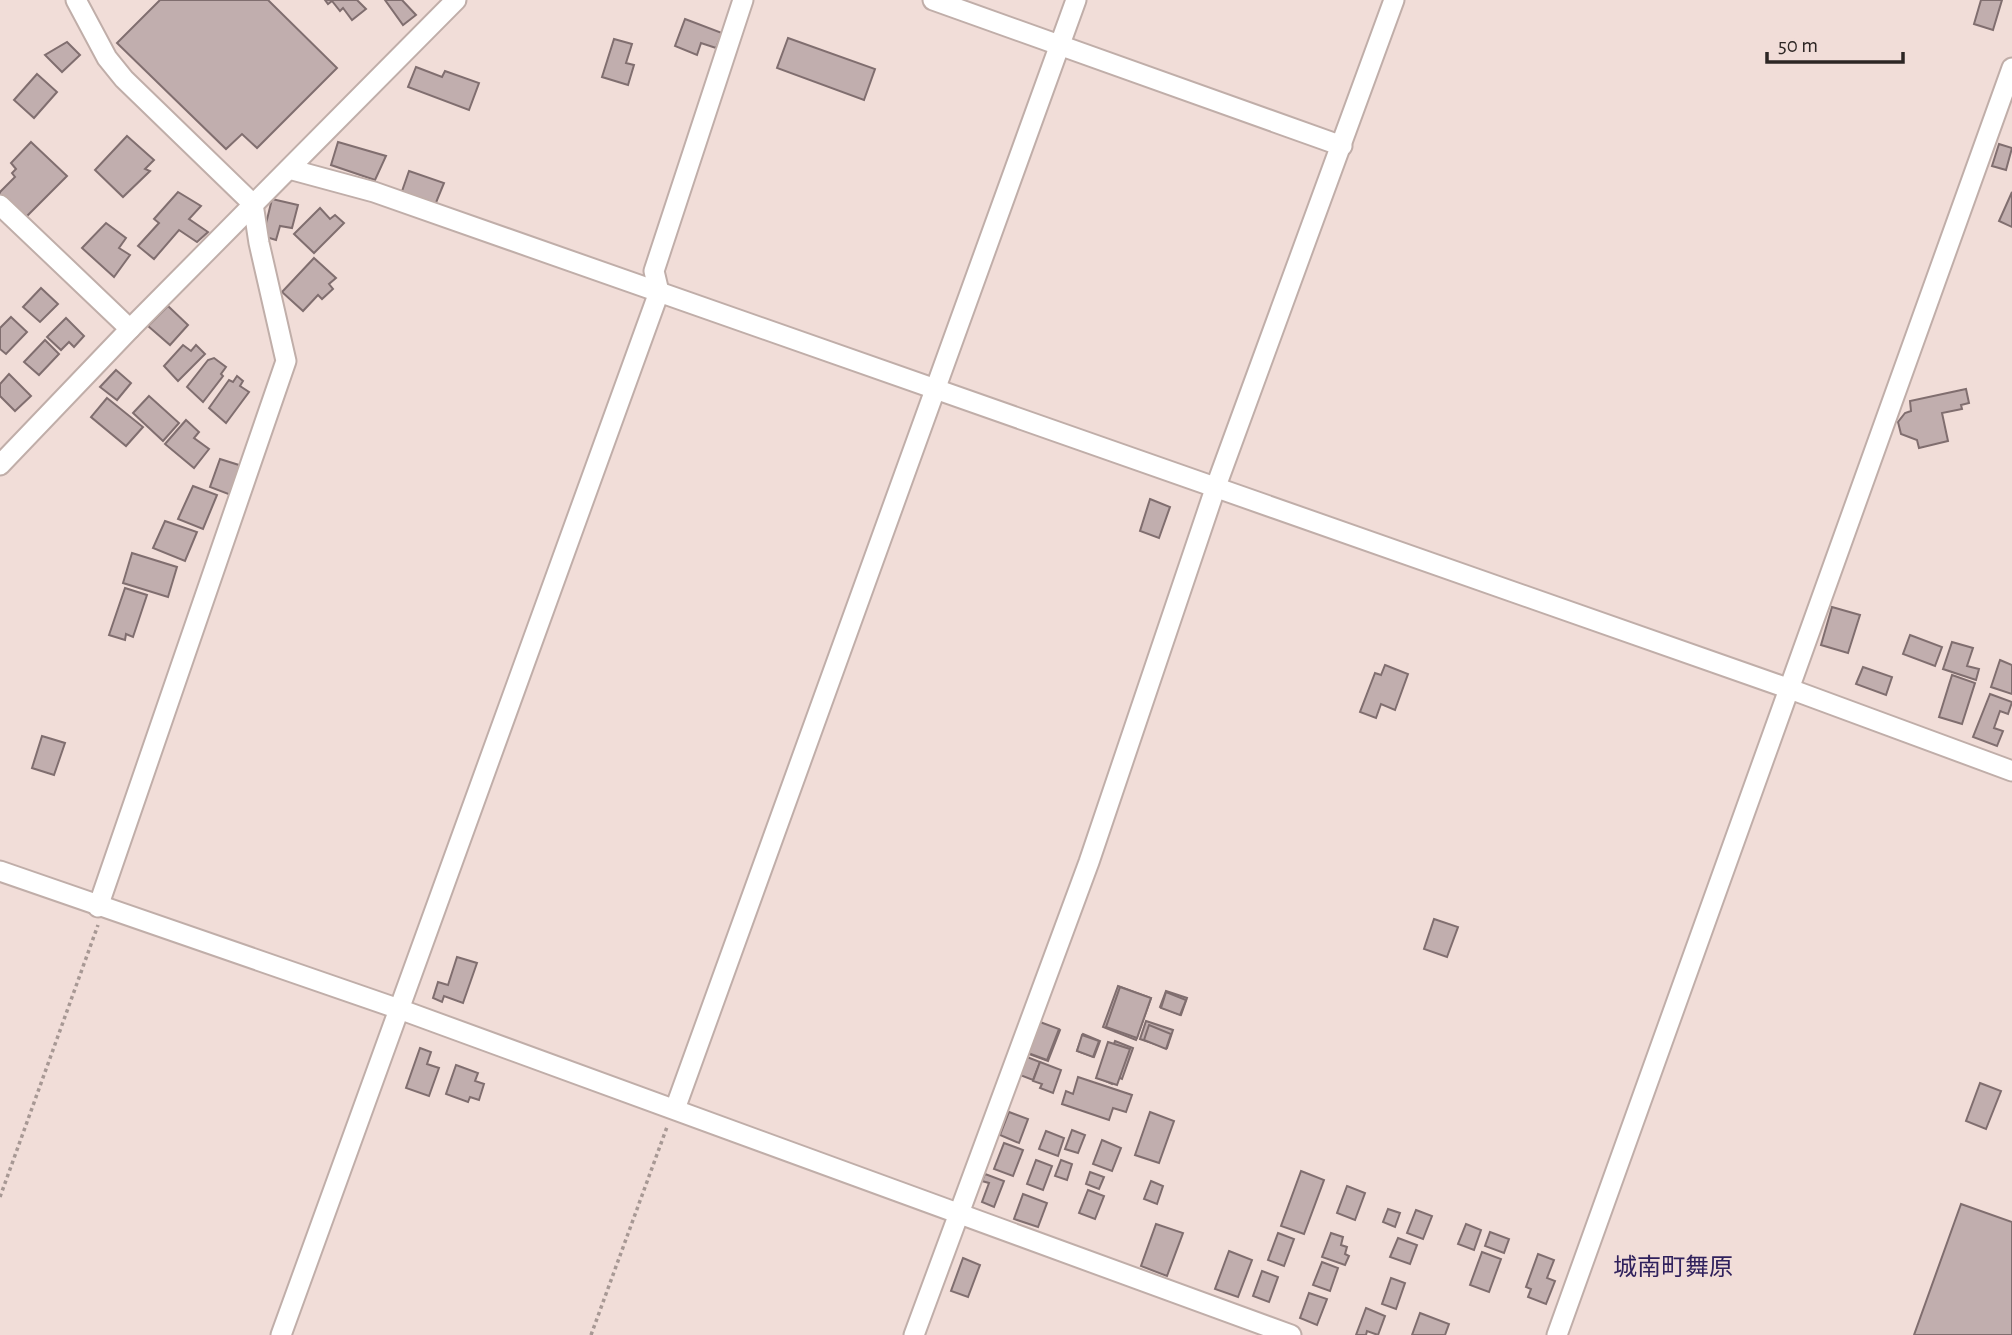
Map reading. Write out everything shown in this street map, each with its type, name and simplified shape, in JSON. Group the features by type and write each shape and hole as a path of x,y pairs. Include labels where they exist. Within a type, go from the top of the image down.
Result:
{"street":[{"path":"76,0 107,58 124,79 253,204 259,243 286,361 99,915"},
{"path":"0,465 130,328 456,0"},
{"path":"281,1335 659,292 654,271 743,0"},
{"path":"933,0 1342,146"},
{"path":"675,1109 1076,0"},
{"path":"914,1335 1089,862 1215,489 1394,0"},
{"path":"1557,1335 2012,68"},
{"path":"289,169 374,192 936,388 1215,489 1790,689 2012,771"},
{"path":"0,205 130,328"},
{"path":"0,871 99,915 399,1009 1291,1335"}],"path":[{"path":"0,1197 99,915"},
{"path":"591,1335 675,1109"}],"building":[{"path":"160,0 268,0 337,68 257,148 242,134 226,149 117,43"},
{"path":"325,0 357,0 366,9 352,20 343,8 340,11 332,1 328,4"},
{"path":"385,0 402,0 416,15 403,25"},
{"path":"1981,0 2002,0 1993,30 1974,24"},
{"path":"685,19 722,33 716,48 701,43 697,55 675,46"},
{"path":"788,38 875,69 864,100 777,68"},
{"path":"614,39 632,44 626,63 634,65 628,85 602,77"},
{"path":"67,42 80,55 62,72 45,55"},
{"path":"416,67 442,77 445,71 479,83 469,110 408,87"},
{"path":"37,74 57,92 34,118 14,100"},
{"path":"127,136 154,160 145,169 150,171 123,197 95,170"},
{"path":"31,142 67,176 23,220 0,198 0,192 15,177 12,173 16,169 11,163"},
{"path":"338,142 386,156 375,180 331,165"},
{"path":"1999,144 2012,148 2006,170 1992,166"},
{"path":"409,171 444,183 433,210 400,197"},
{"path":"178,192 201,206 189,219 208,232 197,242 179,230 154,259 138,246 159,223 154,219"},
{"path":"2012,192 2012,227 1999,221"},
{"path":"272,199 298,205 292,228 280,226 276,240 263,236"},
{"path":"320,208 330,219 335,215 344,223 314,253 294,234"},
{"path":"106,223 126,238 119,248 130,255 114,277 82,248"},
{"path":"314,258 336,278 329,284 333,289 322,299 318,295 303,311 282,292"},
{"path":"41,288 58,304 40,322 23,307"},
{"path":"168,306 188,325 170,345 148,326"},
{"path":"11,317 27,332 6,354 0,349 0,328"},
{"path":"66,318 84,336 74,347 69,342 61,350 47,337"},
{"path":"45,340 59,354 39,375 24,362"},
{"path":"183,345 191,351 196,345 205,354 178,381 164,366"},
{"path":"214,358 226,367 221,374 223,376 203,402 187,387 208,360"},
{"path":"116,370 131,383 117,400 100,387"},
{"path":"9,374 31,396 15,411 0,396 0,384"},
{"path":"237,376 243,381 240,386 249,392 226,423 209,408 229,380 233,382"},
{"path":"1966,389 1969,403 1961,405 1962,409 1942,413 1948,441 1919,448 1917,440 1901,434 1898,422 1905,413 1911,411 1910,401"},
{"path":"149,396 179,423 163,441 133,413"},
{"path":"107,398 143,427 126,446 91,417"},
{"path":"186,420 199,432 194,438 209,449 194,468 165,444"},
{"path":"220,459 242,466 231,495 210,487"},
{"path":"193,486 217,495 203,529 178,519"},
{"path":"1150,499 1170,507 1159,538 1140,531"},
{"path":"165,521 197,532 185,561 153,548"},
{"path":"132,553 177,567 168,597 123,583"},
{"path":"125,588 147,595 133,637 126,634 125,640 109,635"},
{"path":"1832,607 1860,615 1848,653 1821,645"},
{"path":"1910,635 1942,647 1935,666 1903,654"},
{"path":"1952,642 1973,648 1967,666 1979,669 1976,680 1943,669"},
{"path":"2000,660 2012,665 2012,694 1991,687"},
{"path":"1385,665 1408,674 1395,710 1381,704 1376,718 1360,712 1375,673 1381,675"},
{"path":"1863,667 1892,677 1886,695 1856,684"},
{"path":"1952,675 1975,683 1962,724 1939,717"},
{"path":"1990,694 2012,702 2008,714 2000,711 1994,728 2003,731 1997,746 1973,737"},
{"path":"42,736 65,743 54,775 32,768"},
{"path":"1434,919 1458,927 1447,957 1424,949"},
{"path":"457,957 477,963 463,1003 444,996 442,1002 433,998 438,982 448,985"},
{"path":"1118,986 1151,998 1136,1040 1103,1027"},
{"path":"1120,987 1151,998 1137,1038 1106,1027"},
{"path":"1166,991 1187,998 1181,1015 1160,1007"},
{"path":"1166,992 1186,1000 1180,1015 1161,1008"},
{"path":"1146,1021 1173,1030 1167,1048 1140,1039"},
{"path":"1038,1022 1060,1030 1048,1061 1026,1053"},
{"path":"1040,1022 1059,1029 1047,1060 1028,1053"},
{"path":"1149,1025 1171,1034 1166,1049 1144,1040"},
{"path":"1083,1034 1100,1041 1094,1057 1077,1051"},
{"path":"1082,1035 1099,1041 1093,1057 1077,1051"},
{"path":"1115,1041 1133,1048 1122,1079 1115,1076 1112,1084 1101,1079"},
{"path":"1108,1042 1130,1049 1117,1085 1096,1078"},
{"path":"420,1048 431,1052 427,1064 439,1068 429,1096 406,1088"},
{"path":"1027,1057 1040,1062 1033,1080 1020,1075"},
{"path":"1040,1062 1061,1070 1053,1093 1040,1088 1042,1084 1033,1081"},
{"path":"456,1065 478,1073 475,1081 484,1084 479,1100 470,1097 468,1102 446,1094"},
{"path":"1078,1077 1132,1095 1126,1112 1113,1108 1109,1120 1062,1104 1066,1091 1073,1094"},
{"path":"1980,1083 2001,1091 1986,1129 1966,1121"},
{"path":"1009,1112 1028,1119 1019,1143 1000,1135"},
{"path":"1150,1112 1174,1121 1159,1163 1135,1155"},
{"path":"1072,1130 1085,1135 1078,1153 1065,1149"},
{"path":"1046,1131 1064,1138 1058,1156 1039,1149"},
{"path":"1102,1140 1121,1148 1112,1171 1093,1164"},
{"path":"1004,1143 1023,1150 1013,1176 994,1169"},
{"path":"1036,1160 1052,1166 1043,1190 1027,1184"},
{"path":"1061,1160 1072,1164 1067,1180 1055,1176"},
{"path":"1301,1171 1324,1180 1304,1234 1281,1226"},
{"path":"1090,1172 1104,1177 1099,1189 1086,1184"},
{"path":"985,1174 1004,1181 994,1207 982,1202 989,1183 982,1181"},
{"path":"1151,1181 1163,1186 1157,1204 1144,1199"},
{"path":"1347,1186 1365,1193 1355,1220 1337,1213"},
{"path":"1088,1190 1104,1196 1095,1219 1079,1213"},
{"path":"1023,1194 1047,1203 1038,1227 1014,1219"},
{"path":"1961,1204 2012,1222 2012,1335 1914,1335"},
{"path":"1388,1209 1400,1213 1395,1227 1383,1222"},
{"path":"1416,1210 1432,1216 1423,1239 1407,1233"},
{"path":"1156,1224 1183,1233 1167,1276 1141,1266"},
{"path":"1466,1224 1481,1230 1474,1250 1458,1244"},
{"path":"1490,1232 1509,1239 1504,1253 1485,1246"},
{"path":"1278,1233 1294,1239 1284,1266 1268,1260"},
{"path":"1331,1233 1343,1237 1341,1245 1347,1247 1345,1254 1349,1256 1345,1265 1322,1257"},
{"path":"1398,1238 1417,1245 1410,1264 1390,1257"},
{"path":"1229,1251 1252,1260 1238,1297 1215,1289"},
{"path":"1482,1252 1501,1259 1489,1292 1470,1285"},
{"path":"1538,1254 1554,1260 1547,1278 1555,1281 1546,1304 1528,1297 1531,1289 1526,1287"},
{"path":"963,1258 980,1265 968,1297 951,1291"},
{"path":"1322,1262 1338,1268 1330,1291 1313,1285"},
{"path":"1262,1271 1278,1277 1269,1302 1253,1296"},
{"path":"1391,1278 1405,1283 1396,1309 1382,1304"},
{"path":"1309,1293 1327,1299 1317,1325 1300,1318"},
{"path":"1366,1308 1385,1316 1378,1335 1367,1331 1366,1335 1356,1335"},
{"path":"1420,1313 1449,1324 1445,1335 1412,1335"}],"district":[{"name":"城南町舞原","path":"1673,1268"}]}
